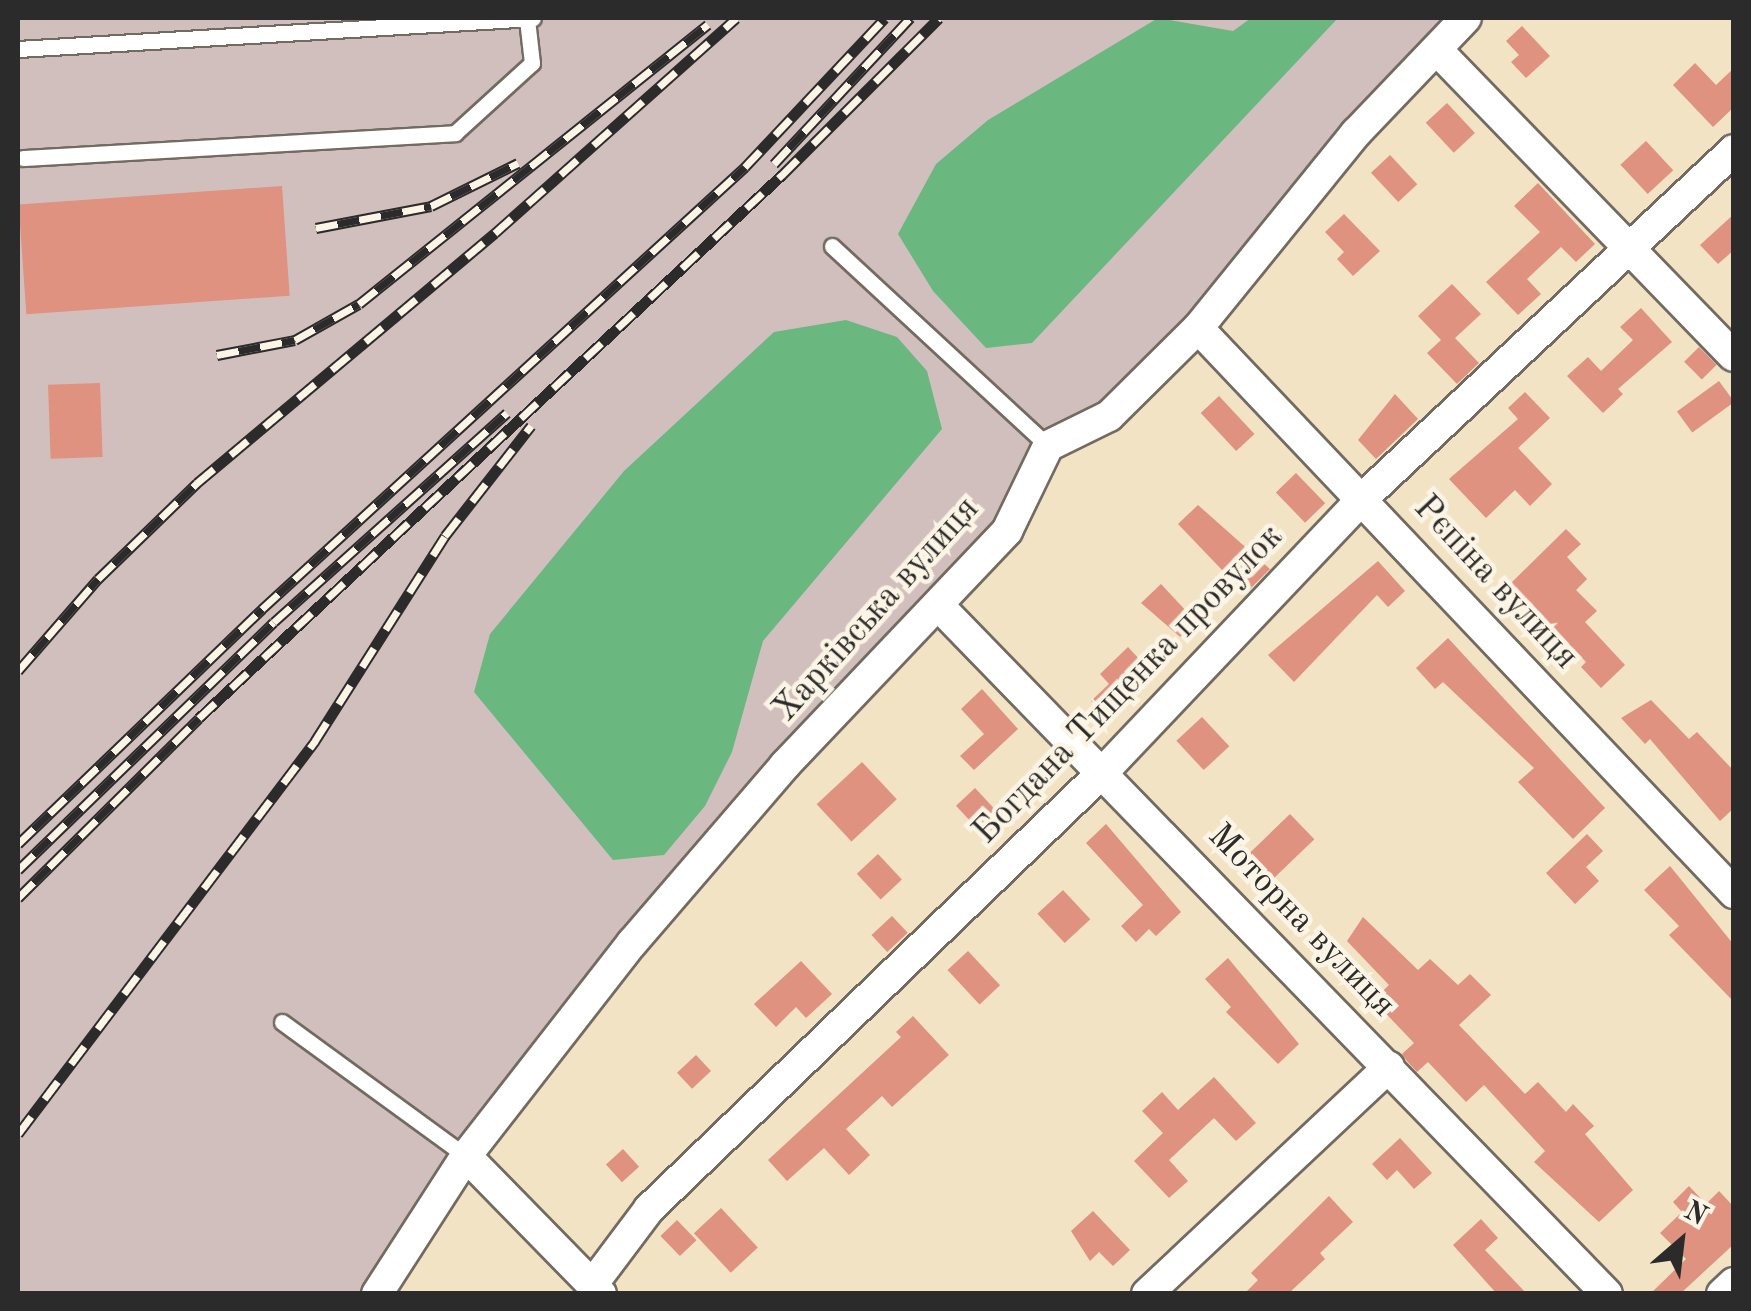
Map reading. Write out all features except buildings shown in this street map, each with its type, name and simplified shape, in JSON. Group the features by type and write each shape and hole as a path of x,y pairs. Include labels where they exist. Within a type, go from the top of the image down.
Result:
{"street":[{"path":"1048,446 1109,416 1198,328 1356,134 1466,18"},
{"path":"1436,50 1734,356"},
{"name":"Богдана Тищенка провулок","path":"596,1289 649,1209 1104,771 1364,498 1734,150"},
{"name":"Рєпіна вулиця","path":"1198,328 1364,498 1734,894"},
{"name":"Харківська вулиця","path":"377,1294 466,1156 632,943 785,765 1006,531 1048,446"},
{"name":"Моторна вулиця","path":"938,605 1104,771 1607,1294"},
{"path":"1147,1294 1389,1066"},
{"path":"466,1156 596,1289"},
{"path":"1722,1294 1734,1283"}],"lane":[{"path":"18,49 530,18 532,63 454,133 23,158"},
{"path":"832,246 1048,446"},
{"path":"282,1022 466,1156"}],"shaded area":[{"path":"18,18 1443,18 1345,123 1186,318 1100,403 1036,436 994,523 773,755 620,933 454,1147 358,1294 18,1293"}],"green space":[{"path":"1158,18 1233,31 1251,18 1338,18 1032,343 986,348 933,291 898,234 936,164 988,120"},
{"path":"846,320 897,337 927,371 942,429 763,641 732,752 705,806 664,855 613,860 474,692 490,634 624,471 774,332"}],"railway":[{"path":"18,671 98,579 197,483 495,233 736,18"},
{"path":"18,844 262,609 745,167 885,18"},
{"path":"774,164 910,18"},
{"path":"18,898 199,718 782,175 939,18"},
{"path":"217,355 295,340 359,304 708,24"},
{"path":"316,228 431,206 518,163"},
{"path":"18,870 274,622 507,413"},
{"path":"18,1134 315,741 445,536 531,426"}]}
